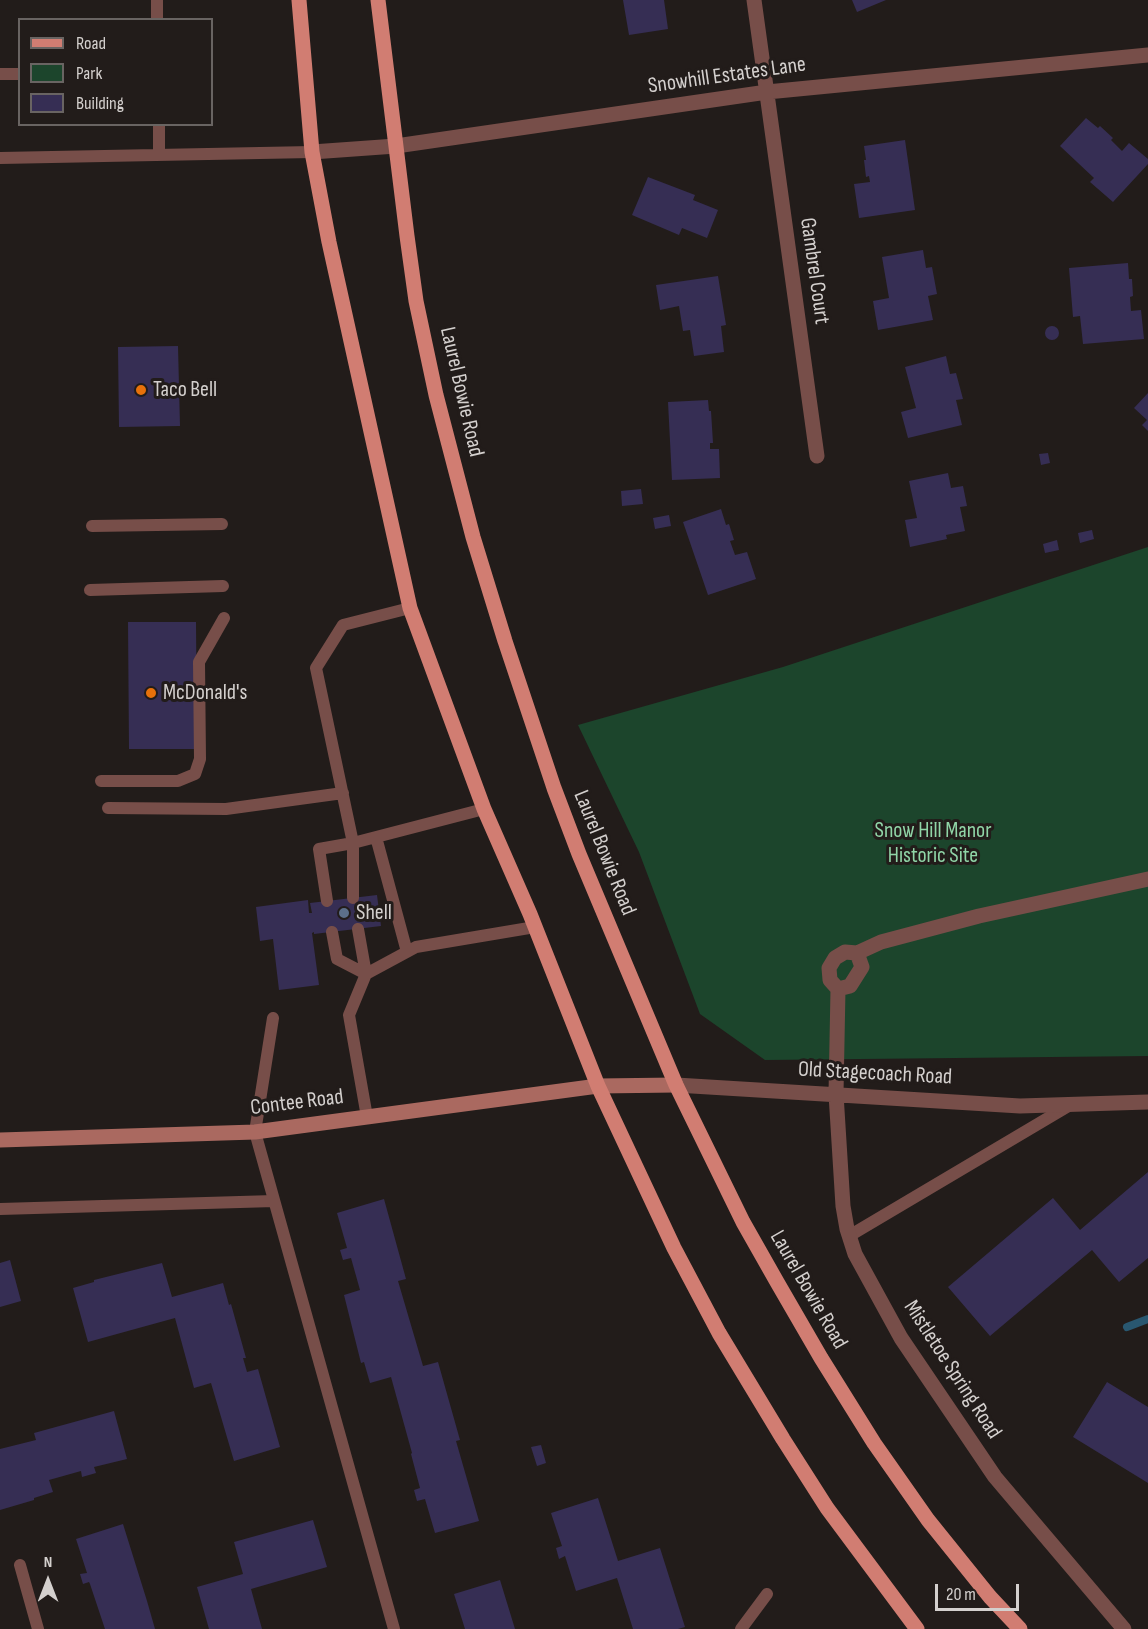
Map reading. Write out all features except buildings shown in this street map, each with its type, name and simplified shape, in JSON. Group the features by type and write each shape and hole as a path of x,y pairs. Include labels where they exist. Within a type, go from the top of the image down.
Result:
{"main road":[{"path":"299,0 312,152 329,242 410,608 483,809 535,927 598,1086 674,1248 719,1333 827,1508 917,1629"},
{"name":"Laurel Bowie Road","path":"378,0 406,236 416,301 436,395 473,537 554,788 620,954 676,1085 742,1222 815,1348 874,1443 928,1520 990,1597 1020,1629"}],"street":[{"name":"Gambrel Court","path":"754,0 817,456"},
{"name":"Snowhill Estates Lane","path":"312,152 396,146 767,92 1148,55"},
{"path":"857,953 862,967 850,986 838,989 830,980 829,968 835,958 845,952 857,953 881,942 979,916 1148,879"},
{"name":"Mistletoe Spring Road","path":"838,989 836,1094 843,1206 849,1236 862,1269 901,1338 995,1477 1124,1629"},
{"name":"Old Stagecoach Road","path":"598,1086 676,1085 1020,1106 1148,1102"},
{"name":"Contee Road","path":"0,1140 255,1132 598,1086"}],"lane":[{"path":"157,0 157,18"},
{"path":"0,74 18,74"},
{"path":"159,126 159,155"},
{"path":"0,158 312,152"},
{"path":"92,526 222,524"},
{"path":"90,590 223,586"},
{"path":"353,898 353,843 316,668 343,625 410,608"},
{"path":"101,781 178,781 195,774 200,759 199,662 224,618"},
{"path":"108,808 226,809 343,794"},
{"path":"327,901 320,849 353,843 483,809"},
{"path":"376,837 407,951"},
{"path":"366,974 416,947 535,927"},
{"path":"358,929 366,974 349,1015 367,1117"},
{"path":"333,932 337,959 366,974"},
{"path":"273,1018 255,1132 393,1629"},
{"path":"849,1236 1070,1104"},
{"path":"0,1209 274,1201"},
{"path":"20,1565 38,1629"},
{"path":"741,1629 767,1594"}],"green space":[{"name":"Snow Hill Manor Historic Site","path":"1148,547 1148,1056 765,1060 700,1014 639,852 578,725 783,667"}],"waterway":[{"path":"1127,1327 1148,1319"}],"place":[{"name":"Taco Bell","path":"141,390"},
{"name":"McDonald's","path":"151,693"},
{"name":"Shell","path":"344,913"}]}
